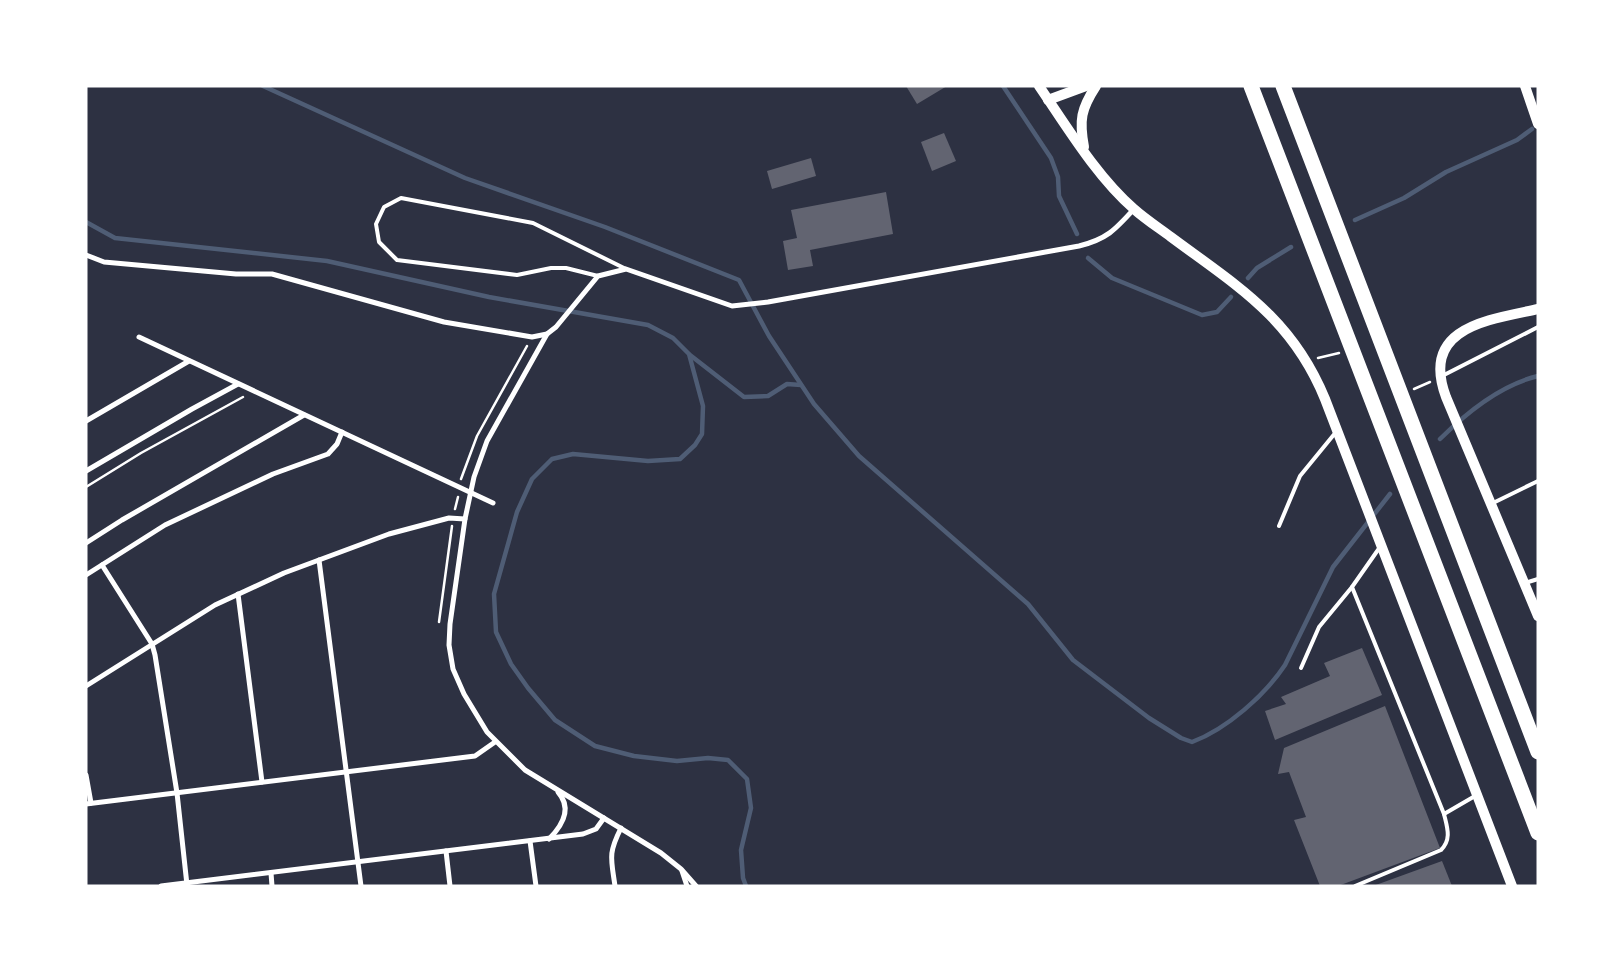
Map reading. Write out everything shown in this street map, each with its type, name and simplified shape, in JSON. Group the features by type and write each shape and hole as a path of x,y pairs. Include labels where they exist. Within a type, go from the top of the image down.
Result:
{"highway":[{"path":"1251,86 1538,833"},
{"path":"1283,86 1538,752"}],"main road":[{"path":"1038,86 1108,181 1134,209 1249,295 1278,322 1307,360 1325,399 1336,432 1366,505 1512,886"},
{"path":"1048,100 1086,86"},
{"path":"1085,150 1081,116 1086,101 1096,86"},
{"path":"1525,86 1538,124"},
{"path":"1538,309 1479,322 1464,330 1451,341 1442,354 1440,377 1452,412 1538,616"}],"street":[{"path":"696,886 681,868 621,828 525,770 495,742 464,694 453,669 449,645 450,624 465,519 474,477 487,441 546,334 556,327 598,276 626,269 732,306 768,302 1089,244 1112,233 1134,209"},
{"path":"86,255 104,262 236,274 272,274 444,322 532,336 546,334"},
{"path":"139,337 493,503"},
{"path":"86,421 189,361"},
{"path":"86,471 192,408 238,384"},
{"path":"86,543 122,520 304,415"},
{"path":"86,575 165,525 213,501 273,474 328,454 337,444 342,432"},
{"path":"86,686 215,605 284,573 389,534 453,518 465,519"},
{"path":"319,560 361,886"},
{"path":"102,565 152,644 176,793 187,884"},
{"path":"238,594 262,782"},
{"path":"86,775 89,804 475,756 495,742"},
{"path":"548,839 562,823 565,811 564,802 554,788"},
{"path":"161,886 548,839 592,832 604,818"},
{"path":"615,886 611,848 621,828"},
{"path":"530,841 536,886"},
{"path":"446,851 450,886"},
{"path":"681,868 687,886"},
{"path":"271,873 272,886"}],"lane":[{"path":"598,276 566,268 552,268 517,275 398,260 379,242 376,224 384,207 401,198 533,223 626,269"},
{"path":"1440,377 1538,328"},
{"path":"1279,526 1300,476 1336,432"},
{"path":"1491,504 1538,481"},
{"path":"1302,668 1320,627 1352,587 1381,545"},
{"path":"1524,583 1538,580"},
{"path":"1352,587 1444,814 1448,834 1447,842 1441,850 1355,886"},
{"path":"1444,814 1477,795"}],"path":[{"path":"439,625 453,518 462,473 477,436 532,336"},
{"path":"1307,360 1352,350"},
{"path":"1400,394 1440,377"},
{"path":"86,487 188,426 254,391"}],"building":[{"path":"906,86 947,86 917,104"},
{"path":"944,133 956,161 932,171 921,142"},
{"path":"811,158 816,176 772,189 767,171"},
{"path":"886,192 893,234 810,250 813,266 788,270 783,241 797,238 791,210"},
{"path":"1362,648 1382,695 1275,740 1265,711 1286,704 1281,697 1330,676 1324,663"},
{"path":"1385,706 1440,848 1338,886 1320,886 1294,820 1306,817 1289,772 1278,774 1284,748"},
{"path":"1442,861 1452,886 1373,886"}],"waterway":[{"path":"263,86 465,178 605,227 739,280 769,336 814,404 859,456 1028,604 1073,660 1149,718 1181,738 1192,742 1232,720 1256,699 1277,676 1285,665 1333,567 1390,494"},
{"path":"1003,86 1051,158 1058,177 1059,196 1077,234"},
{"path":"1355,220 1404,198 1446,172 1517,140 1532,129"},
{"path":"86,222 115,238 327,261 489,297 648,325 673,338 689,354 703,406 702,434 695,445 680,459 648,461 573,454 552,459 532,479 517,512 494,594 496,632 511,664 555,720 595,746 634,756 677,761 708,758 728,760 747,779 751,808 741,850 743,878 746,886"},
{"path":"1248,278 1257,268 1291,247"},
{"path":"1088,258 1112,278 1202,315 1217,312 1231,297"},
{"path":"690,355 744,397 768,396 787,384 801,385"},
{"path":"1440,439 1461,419 1497,393 1524,380 1538,376"}]}
